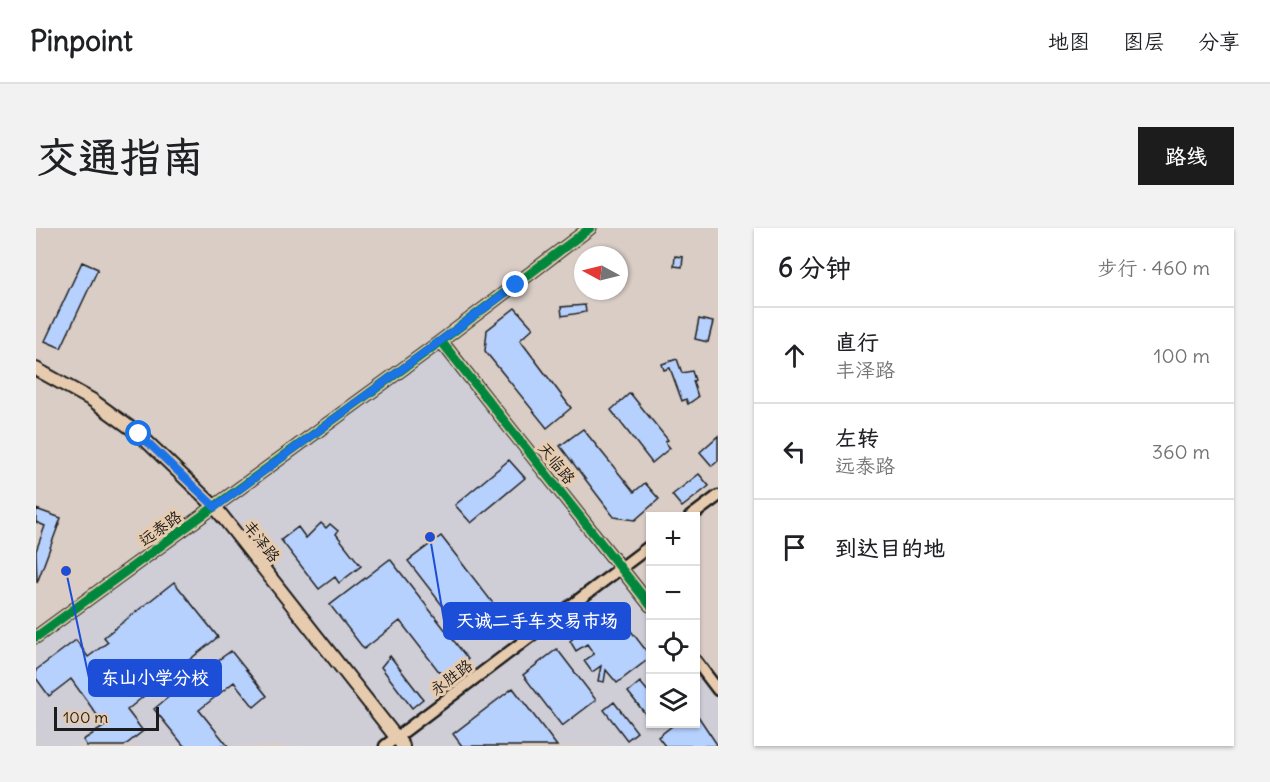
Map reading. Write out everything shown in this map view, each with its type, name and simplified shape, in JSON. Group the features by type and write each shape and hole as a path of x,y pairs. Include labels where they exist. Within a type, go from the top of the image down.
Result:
{"main road":[{"name":"丰泽路","path":"36,369 92,400 139,434 215,507 399,742"}],"street":[{"name":"远泰路","path":"36,637 441,341 590,228"},
{"name":"天临路","path":"441,341 646,598"},
{"path":"696,512 718,496"},
{"name":"永胜路","path":"385,746 399,742 646,550"},
{"path":"700,666 718,690"}],"shaded area":[{"path":"441,341 646,603 646,728 700,728 700,675 718,699 718,746 36,746 36,637"}],"building":[{"path":"675,256 683,257 682,267 674,266"},
{"path":"82,262 98,269 61,348 45,341"},
{"path":"585,305 586,312 562,316 561,307"},
{"path":"515,308 533,328 520,340 571,408 547,428 485,351 487,330"},
{"path":"699,319 713,322 708,342 695,339"},
{"path":"677,359 682,373 692,371 695,380 693,381 698,397 688,404 686,399 682,401 670,368 664,370 662,364"},
{"path":"630,393 668,440 665,442 670,448 652,463 611,410"},
{"path":"583,429 634,492 645,483 659,499 635,520 614,517 560,446"},
{"path":"718,436 718,461 712,466 700,452"},
{"path":"509,460 525,478 471,523 455,505"},
{"path":"699,474 709,486 682,507 672,495"},
{"path":"36,509 61,518 37,583 36,551 45,526 36,522"},
{"path":"321,523 326,528 330,524 338,531 336,534 361,566 339,583 335,577 319,589 281,540 298,527 306,538"},
{"path":"441,536 499,611 466,636 408,561"},
{"path":"390,559 468,659 444,678 400,621 364,649 330,605"},
{"path":"174,582 218,637 183,665 193,678 231,651 267,696 254,707 234,682 199,710 228,746 184,746 154,709 188,681 178,668 127,710 143,731 124,746 87,746 83,740 105,726 71,679 49,696 36,678 36,670 76,640 88,657 108,642 104,637"},
{"path":"612,606 646,650 646,661 617,683 606,670 604,682 598,681 601,666 592,672 584,661 594,654 587,644 576,651 570,641"},
{"path":"557,649 596,700 562,726 523,675"},
{"path":"390,656 423,699 412,708 381,667"},
{"path":"640,682 646,689 646,715 628,692"},
{"path":"513,688 557,746 462,746 453,734"},
{"path":"614,702 637,732 627,740 604,710"},
{"path":"700,719 718,746 665,746 658,737 670,728 700,728"}],"cycle path":[{"path":"36,637 441,341 590,228"},
{"path":"441,341 646,600"}],"place":[{"name":"天诚二手车交易市场","path":"430,537"},
{"name":"东山小学分校","path":"66,571"}],"route":[{"path":"139,434 215,507 516,285"}]}
